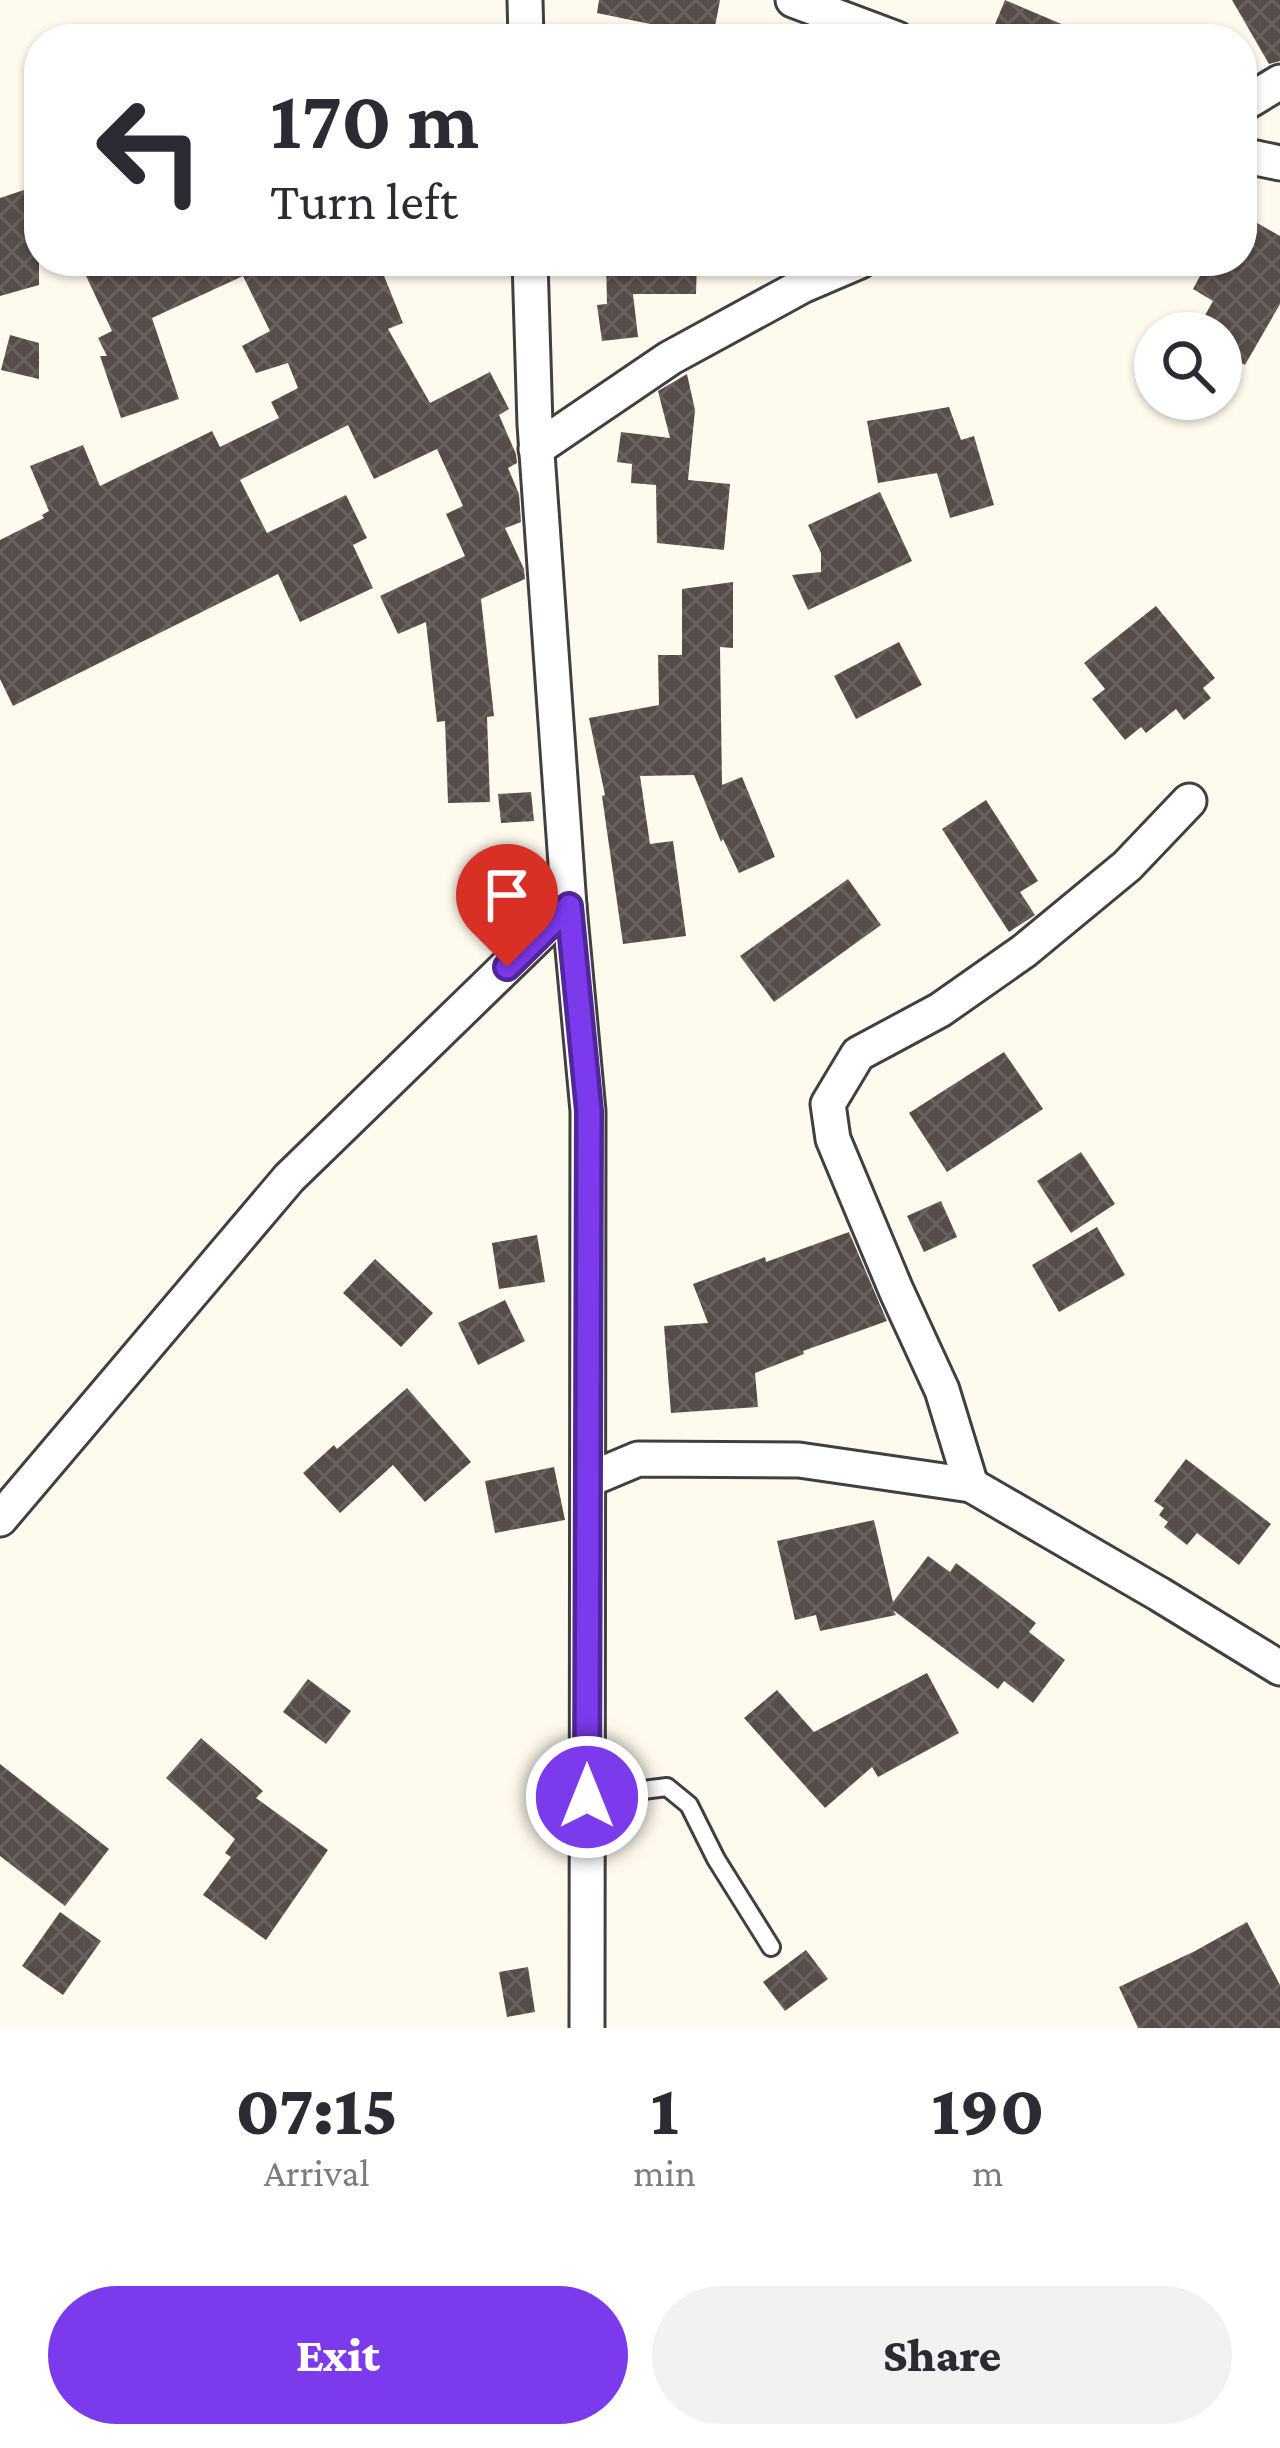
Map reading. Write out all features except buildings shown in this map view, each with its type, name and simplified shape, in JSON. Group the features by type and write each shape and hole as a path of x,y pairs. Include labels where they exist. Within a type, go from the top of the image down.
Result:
{"street":[{"path":"793,0 857,24"},
{"path":"530,276 536,449 589,1111 587,2028"},
{"path":"536,449 670,358 825,276"},
{"path":"971,1485 942,1390 833,1139 828,1104 858,1054 940,1010 1024,951 1126,866 1189,801"},
{"path":"0,1519 289,1178 569,906"},
{"path":"588,1480 638,1459 799,1460 971,1485 1280,1669"}],"lane":[{"path":"587,1797 668,1787 689,1805 716,1859 771,1947"}],"route":[{"path":"507,967 569,906 589,1111 587,1797"}]}
